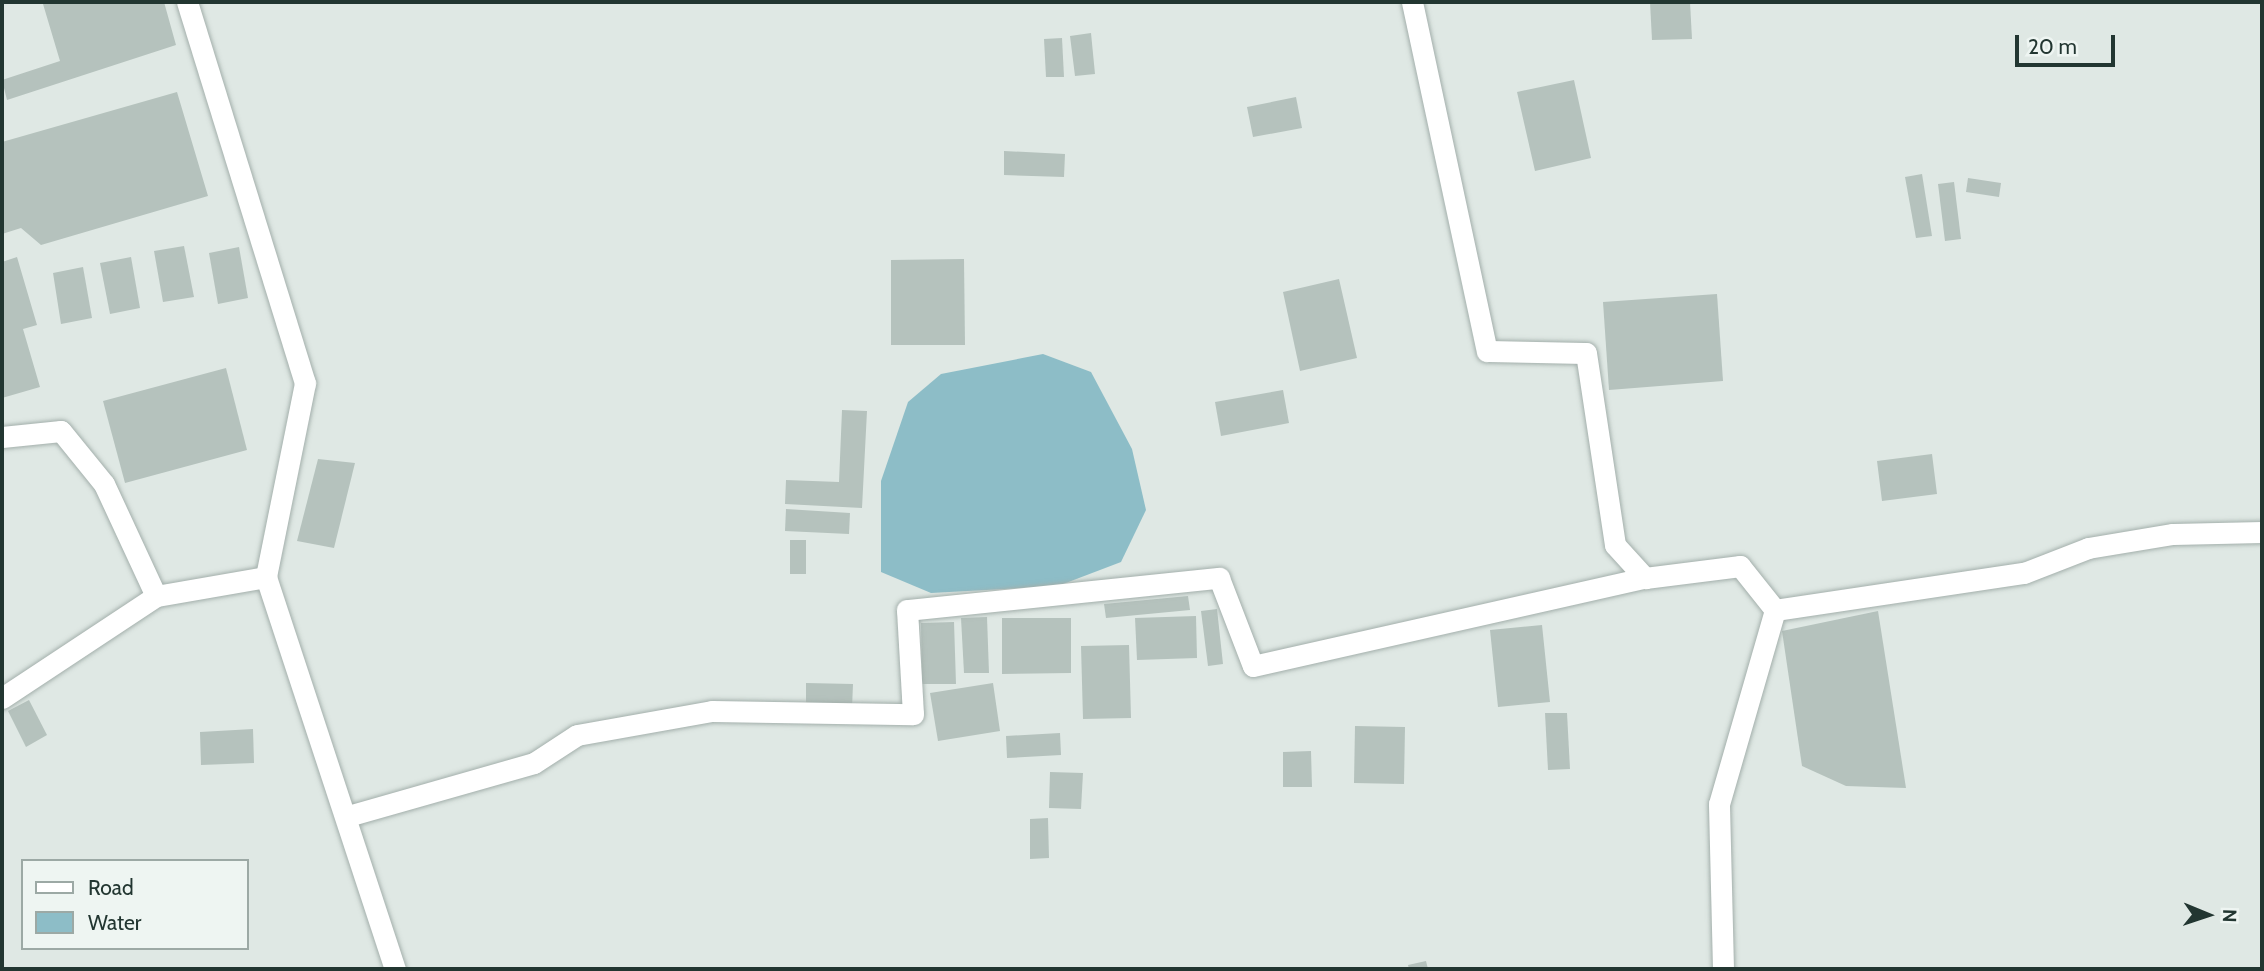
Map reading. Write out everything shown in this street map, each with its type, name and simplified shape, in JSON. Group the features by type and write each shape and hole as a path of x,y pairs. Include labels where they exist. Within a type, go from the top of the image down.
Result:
{"street":[{"path":"187,2 306,383 266,577 348,816 394,969"},
{"path":"1412,2 1487,351 1586,353 1615,545 1645,578"},
{"path":"2,437 61,431 104,484 156,596"},
{"path":"1775,610 2024,573 2088,548 2173,534 2262,532"},
{"path":"348,816 534,763 577,736 604,731 712,712 913,714 906,610 1219,578 1253,666 1645,578 1740,566 1775,610"},
{"path":"2,698 156,596 266,577"},
{"path":"1723,969 1719,804 1775,610"}],"water":[{"path":"1043,354 1091,372 1132,449 1146,510 1121,562 1058,586 931,593 881,572 881,481 908,402 941,374"}],"building":[{"path":"164,2 176,45 7,100 2,80 60,61 43,4"},
{"path":"1650,2 1690,2 1692,39 1652,40"},
{"path":"1091,33 1095,74 1075,76 1070,36"},
{"path":"1062,38 1064,77 1046,77 1044,39"},
{"path":"1574,80 1591,158 1535,171 1517,92"},
{"path":"177,92 208,196 41,245 21,228 2,234 2,142"},
{"path":"1296,97 1302,128 1253,137 1247,107"},
{"path":"1004,151 1065,154 1064,177 1004,175"},
{"path":"1922,174 1932,236 1916,238 1905,177"},
{"path":"1968,178 2001,183 1999,197 1966,192"},
{"path":"1954,182 1961,239 1945,241 1938,184"},
{"path":"184,246 194,297 163,302 154,251"},
{"path":"239,247 248,298 218,304 209,253"},
{"path":"17,257 37,325 23,329 40,387 2,398 2,262"},
{"path":"131,257 140,308 110,314 100,263"},
{"path":"964,259 965,345 891,345 891,260"},
{"path":"83,267 92,318 61,324 53,273"},
{"path":"1339,279 1357,358 1300,371 1283,292"},
{"path":"1717,294 1723,381 1609,390 1603,302"},
{"path":"226,368 247,450 125,483 103,401"},
{"path":"1283,390 1289,423 1221,436 1215,402"},
{"path":"842,410 867,411 862,508 785,504 786,480 839,482"},
{"path":"1932,454 1937,494 1882,501 1877,461"},
{"path":"318,459 355,463 334,548 297,541"},
{"path":"786,509 850,513 849,534 785,531"},
{"path":"790,540 806,540 806,574 790,574"},
{"path":"1188,596 1190,610 1106,618 1104,604"},
{"path":"1217,609 1223,664 1208,666 1201,611"},
{"path":"1878,611 1906,788 1846,786 1802,766 1782,631"},
{"path":"1196,616 1197,658 1137,660 1135,618"},
{"path":"987,617 989,673 964,673 961,618"},
{"path":"1002,618 1071,618 1071,673 1002,674"},
{"path":"954,622 956,684 922,684 921,623"},
{"path":"1542,625 1550,702 1498,707 1490,630"},
{"path":"1129,645 1131,718 1083,719 1081,646"},
{"path":"806,683 853,684 852,708 806,708"},
{"path":"993,683 1000,731 938,741 930,693"},
{"path":"29,700 47,735 26,747 8,711"},
{"path":"1545,713 1567,713 1570,769 1548,770"},
{"path":"1355,726 1405,727 1404,784 1354,783"},
{"path":"253,729 254,763 201,765 200,732"},
{"path":"1060,733 1061,755 1007,758 1006,736"},
{"path":"1311,751 1312,787 1283,787 1283,752"},
{"path":"1050,772 1083,773 1081,809 1049,808"},
{"path":"1048,818 1049,858 1030,859 1030,819"},
{"path":"1426,961 1428,969 1409,969 1408,965"}]}
